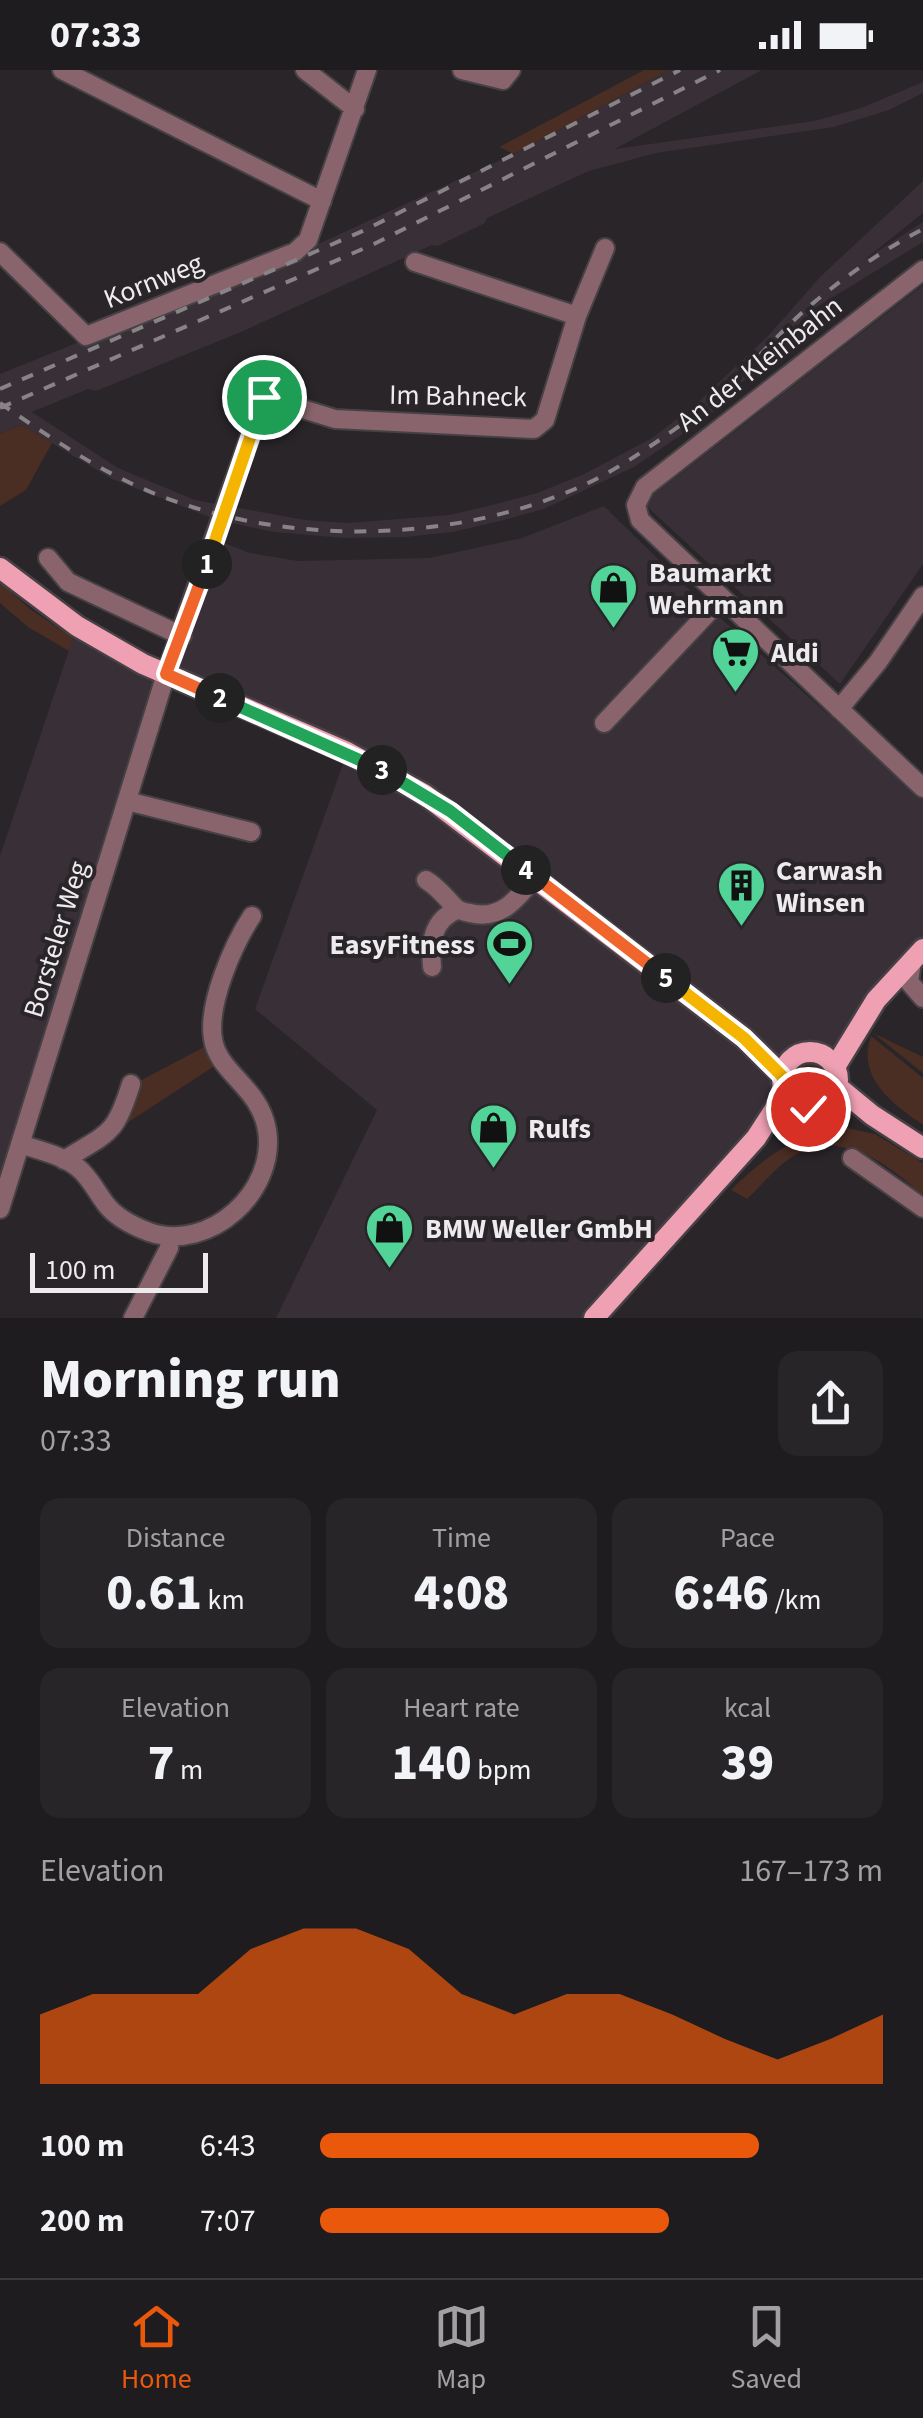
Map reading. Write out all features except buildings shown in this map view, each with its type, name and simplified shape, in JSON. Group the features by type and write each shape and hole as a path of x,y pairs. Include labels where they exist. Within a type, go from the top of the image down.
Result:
{"main road":[{"path":"0,568 77,626 166,674 347,752 450,811 744,1038 814,1109 876,1000 915,964"},
{"path":"594,1318 756,1138 802,1053 872,1115 923,1148"}],"street":[{"path":"62,70 322,201 367,70"},
{"path":"304,70 354,109"},
{"path":"462,70 503,80 510,70"},
{"name":"Kornweg","path":"0,252 86,336 296,252 308,240 322,201"},
{"name":"Im Bahneck","path":"264,397 335,419 534,429 545,420 577,316 604,248"},
{"path":"415,262 577,316"},
{"name":"An der Kleinbahn","path":"722,598 640,520 636,505 645,487 923,270"},
{"name":"Borsteler Weg","path":"0,1208 166,674 264,397"},
{"path":"48,558 68,582 182,636"},
{"path":"839,709 878,662 923,596"},
{"path":"604,723 722,598 923,788"},
{"path":"126,801 251,832"},
{"path":"426,880 439,888 456,910 478,916 511,906 535,877"},
{"path":"432,967 430,945 436,927 456,910"},
{"path":"20,1144 64,1160 84,1173 116,1215 151,1232 170,1237 202,1231 238,1209 252,1192 268,1150 261,1109 252,1092 217,1054 212,1039 217,1000 234,946 252,916"},
{"path":"915,964 923,998"},
{"path":"64,1160 114,1128 131,1084"},
{"path":"852,1158 923,1208"},
{"path":"133,1318 170,1237"}],"shaded area":[{"path":"644,70 669,70 514,154 499,147"},
{"path":"669,70 762,70 615,149 814,121 861,108 923,82 923,93 889,110 834,127 656,153 589,171 487,218 485,223 438,246 432,245 241,332 96,391 88,389 32,412 118,468 195,500 305,520 347,523 449,515 488,506 537,493 584,474 652,438 694,406 769,335 821,276 923,181 923,213 864,260 923,222 923,242 817,307 709,416 634,467 544,509 500,521 453,532 343,538 274,532 217,520 112,479 21,425 0,434 0,374 303,251 514,154"},
{"path":"923,285 923,564 840,684 643,503"},
{"path":"21,425 52,443 26,490 0,506 0,434"},
{"path":"604,506 698,598 923,799 923,950 836,1066 824,1055 813,1052 792,1058 784,1069 784,1092 594,1318 276,1318 377,1110 255,1009 347,753 166,675 0,1209 0,856 77,626 166,674 219,541 250,553 298,561 429,558 522,538"},
{"path":"0,582 30,609 73,638 69,651 28,627 0,603"},
{"path":"873,1033 923,1057 923,1073"},
{"path":"871,1036 923,1078 923,1125 889,1099 873,1077 868,1051"},
{"path":"206,1046 216,1065 127,1123 123,1113 132,1085"},
{"path":"810,1060 825,1066 831,1081 825,1096 810,1102 795,1096 789,1081 795,1066"},
{"path":"847,1128 875,1134 923,1163 923,1197 883,1164 867,1155 833,1146 816,1147 792,1157 747,1199 731,1190 783,1148 829,1130"}],"railway":[{"path":"0,389 365,230 680,70"},
{"path":"0,408 374,244 720,70"},
{"path":"0,403 122,479 176,502 233,518 293,528 354,531 415,529 475,520 532,505 586,484 642,452 710,403 833,287 923,229"}],"place":[{"name":"Baumarkt Wehrmann","path":"614,630"},
{"name":"Aldi","path":"736,694"},
{"name":"Carwash Winsen","path":"741,928"},
{"name":"EasyFitness","path":"510,986"},
{"name":"Rulfs","path":"493,1170"},
{"name":"BMW Weller GmbH","path":"390,1270"}],"route":[{"path":"264,397 166,674 347,752 450,811 744,1038 782,1076 788,1098 808,1109"}]}
